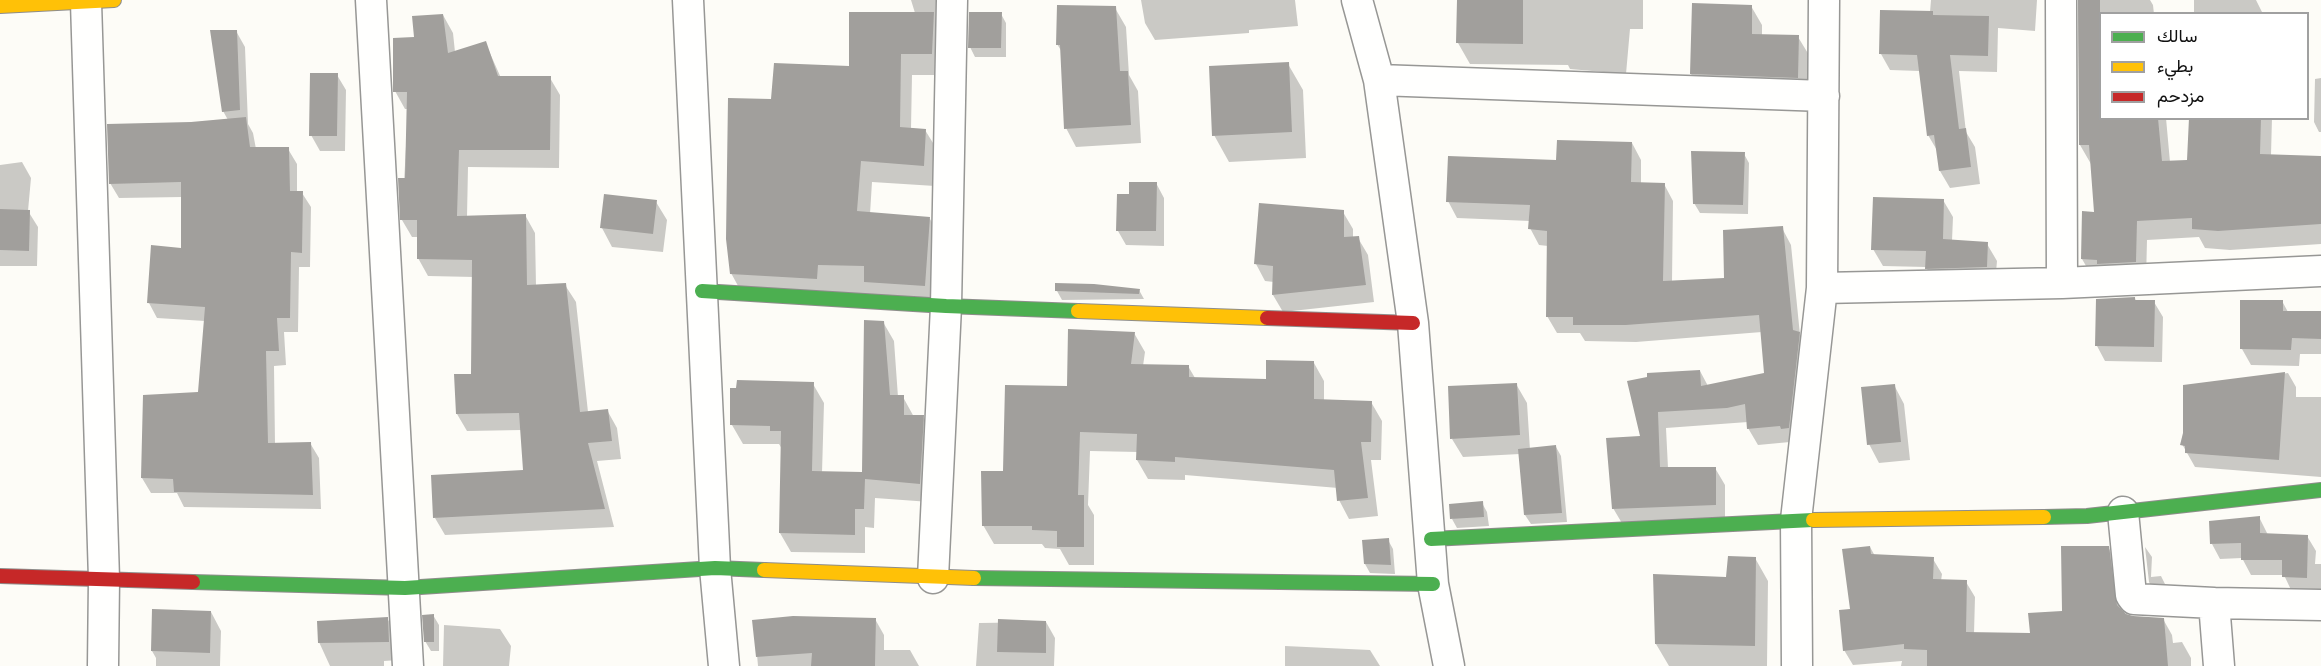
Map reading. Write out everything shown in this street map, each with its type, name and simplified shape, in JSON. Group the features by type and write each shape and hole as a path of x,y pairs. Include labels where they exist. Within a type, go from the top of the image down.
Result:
{"street":[{"path":"371,0 408,666"},
{"path":"688,0 716,568 724,666"},
{"path":"933,578 946,306 952,0"},
{"path":"1357,0 1379,80 1413,323 1433,584 1449,666"},
{"path":"1797,666 1796,520 1822,288 1824,0"},
{"path":"2061,0 2062,283"},
{"path":"0,6 40,2 100,1 103,666"},
{"path":"1379,80 1824,96"},
{"path":"1822,288 2062,283 2321,271"},
{"path":"702,291 946,306 1413,323"},
{"path":"1431,539 1796,520 2076,516 2123,513 2321,490"},
{"path":"2123,513 2131,596 2134,600 2321,605"},
{"path":"0,576 405,588 716,568 933,578 1433,584"},
{"path":"2214,603 2219,666"}],"building":[{"path":"1457,0 1523,0 1523,44 1456,43"},
{"path":"2078,0 2100,0 2099,120 2158,120 2162,161 2187,160 2189,120 2261,120 2260,154 2321,156 2321,224 2218,231 2192,229 2192,218 2137,221 2136,262 2097,264 2097,260 2081,259 2082,211 2094,212 2089,145 2079,145"},
{"path":"1692,3 1752,5 1752,34 1799,35 1798,78 1690,74"},
{"path":"1057,5 1116,6 1120,71 1128,71 1131,125 1064,129 1060,45 1056,45"},
{"path":"1880,10 1933,11 1933,15 1989,16 1988,56 1950,55 1959,129 1966,128 1971,167 1939,171 1934,135 1927,136 1917,55 1879,54"},
{"path":"849,12 934,12 932,54 901,54 900,127 926,129 924,166 861,161 857,211 930,217 925,286 864,282 864,266 818,265 817,279 730,274 726,239 728,98 771,99 774,63 849,66"},
{"path":"969,12 1002,12 1001,48 968,48"},
{"path":"443,14 448,53 486,41 498,76 551,76 550,150 459,150 457,216 526,214 527,285 566,283 580,412 608,409 612,441 588,443 605,509 433,518 431,475 523,470 519,413 456,414 454,374 471,374 472,260 417,259 417,220 400,220 398,178 405,178 407,92 393,92 393,38 414,37 412,16"},
{"path":"210,30 237,30 240,110 222,112"},
{"path":"1289,62 1292,132 1212,136 1209,66"},
{"path":"310,73 338,73 337,136 309,136"},
{"path":"246,117 250,147 289,147 290,191 303,191 302,253 291,252 290,318 277,318 279,351 266,351 268,443 311,442 313,495 174,492 173,479 141,478 143,395 198,392 205,307 147,303 151,245 181,248 181,182 109,184 107,124 191,122"},
{"path":"1557,140 1632,142 1631,182 1665,183 1663,281 1724,278 1723,230 1783,226 1793,330 1800,332 1789,428 1781,429 1780,426 1747,429 1745,404 1727,408 1658,412 1660,467 1716,467 1716,505 1612,509 1606,438 1640,436 1627,381 1647,377 1647,373 1700,370 1701,386 1764,373 1759,315 1626,325 1573,325 1573,317 1546,317 1547,231 1528,229 1530,205 1446,202 1448,156 1556,160"},
{"path":"1691,151 1745,152 1743,205 1693,204"},
{"path":"1129,182 1157,182 1156,231 1116,231 1117,194 1129,194"},
{"path":"604,194 657,200 653,234 600,228"},
{"path":"1873,197 1944,199 1943,239 1988,242 1987,267 1925,269 1926,251 1871,250"},
{"path":"1259,203 1344,210 1344,237 1359,236 1366,285 1272,295 1273,266 1254,264"},
{"path":"0,209 30,210 29,251 0,250"},
{"path":"1055,283 1140,289 1139,294 1055,291"},
{"path":"2135,297 2135,300 2155,300 2154,347 2095,346 2096,299"},
{"path":"2240,300 2283,300 2283,311 2321,311 2321,339 2292,338 2291,350 2240,349"},
{"path":"864,320 884,321 890,395 904,395 904,415 924,415 920,484 865,479 864,509 855,509 855,535 779,533 781,431 770,431 770,426 730,425 730,388 736,388 737,380 814,382 812,471 862,472"},
{"path":"1068,329 1135,332 1131,364 1189,365 1189,377 1266,379 1266,360 1314,361 1314,399 1372,401 1371,442 1361,442 1368,498 1337,501 1334,470 1175,457 1175,462 1136,460 1137,434 1080,432 1078,495 1084,495 1084,547 1057,547 1057,531 1032,530 1032,526 982,526 981,471 1003,471 1005,385 1067,386"},
{"path":"2285,372 2279,460 2185,453 2185,446 2180,445 2183,433 2183,385"},
{"path":"1517,383 1520,435 1450,439 1448,386"},
{"path":"1895,384 1901,442 1867,445 1861,387"},
{"path":"1556,445 1562,513 1524,515 1518,449"},
{"path":"1483,501 1484,517 1450,519 1449,504"},
{"path":"2260,516 2260,533 2308,535 2307,578 2282,577 2282,560 2241,560 2241,543 2210,544 2209,521"},
{"path":"1389,538 1391,565 1364,564 1362,540"},
{"path":"1870,546 1871,554 1934,557 1933,579 1967,580 1966,632 2030,633 2028,613 2062,611 2061,546 2109,546 2117,605 2126,614 2133,616 2164,618 2168,666 1927,666 1927,650 1904,649 1904,644 1843,651 1839,610 1850,609 1842,549"},
{"path":"1728,556 1756,557 1755,646 1655,644 1653,574 1726,577"},
{"path":"152,609 211,611 210,653 151,651"},
{"path":"434,614 434,642 424,642 422,615"},
{"path":"793,616 876,618 875,666 811,666 812,653 756,657 752,620"},
{"path":"388,617 389,642 318,643 317,621"},
{"path":"998,619 1046,621 1046,653 997,652"}],"traffic: fast":[{"path":"702,291 946,306 1078,311"},
{"path":"2044,517 2087,516 2321,490"},
{"path":"1431,539 1813,520"},
{"path":"193,582 405,588 715,568 764,570"},
{"path":"974,578 1433,584"}],"traffic: slow":[{"path":"0,6 114,0"},
{"path":"1078,311 1267,318"},
{"path":"1813,520 2044,517"},
{"path":"764,570 974,578"}],"traffic: jam":[{"path":"1267,318 1413,323"},
{"path":"0,576 193,582"}]}
